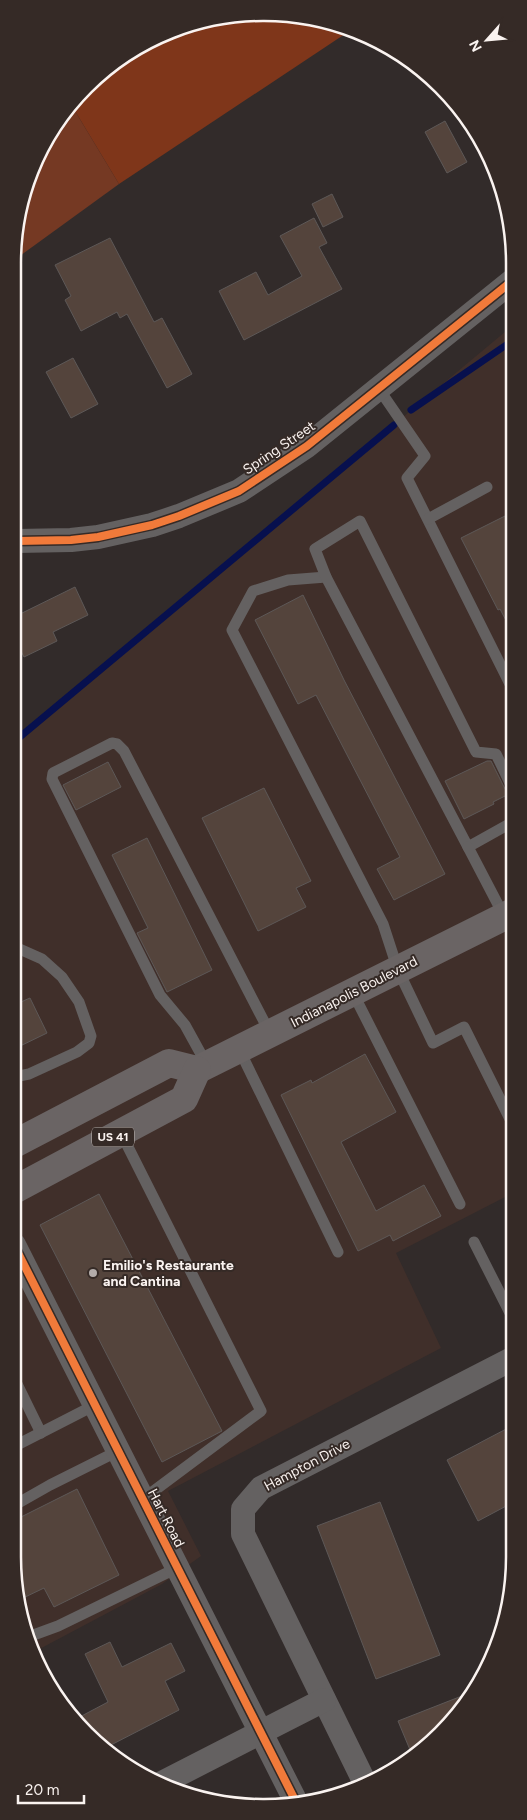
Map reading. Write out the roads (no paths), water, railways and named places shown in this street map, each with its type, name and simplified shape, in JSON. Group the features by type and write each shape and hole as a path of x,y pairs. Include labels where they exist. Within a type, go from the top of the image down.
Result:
{"highway":[{"name":"Indianapolis Boulevard","path":"202,1067 506,915"},
{"path":"21,1140 169,1063 202,1067"},
{"name":"US 41","path":"21,1186 184,1099 202,1067"}],"street":[{"name":"Spring Street","path":"21,541 71,540 98,537 152,525 179,516 239,490 307,446 506,286"},
{"name":"Hart Road","path":"21,1259 294,1797"},
{"name":"Hampton Drive","path":"362,1777 243,1534 243,1509 261,1488 506,1362"},
{"path":"169,1779 324,1700"}],"lane":[{"path":"378,389 425,456 407,478 506,676"},
{"path":"428,519 487,488"},
{"path":"506,775 496,754 476,752 360,521 315,549 326,577 468,847 506,911"},
{"path":"326,577 288,580 253,591 232,630 383,924 398,970 433,1043 464,1027 506,1111"},
{"path":"202,1067 185,1025 160,994 52,779 53,773 112,743 124,751 270,1033"},
{"path":"468,847 506,826"},
{"path":"21,950 42,959 62,977 79,1002 91,1036 89,1043 77,1052 29,1074 21,1076"},
{"path":"353,993 460,1204"},
{"path":"239,1049 338,1252"},
{"path":"121,1133 261,1411 143,1499"},
{"path":"474,1242 506,1305"},
{"path":"21,1392 41,1433"},
{"path":"21,1443 95,1405"},
{"path":"21,1501 118,1451"},
{"path":"34,1635 58,1626 177,1568"}],"waterway":[{"path":"411,410 506,345"},
{"path":"21,736 394,425"}],"place":[{"name":"Emilio's Restaurante and Cantina","path":"93,1273"}]}
